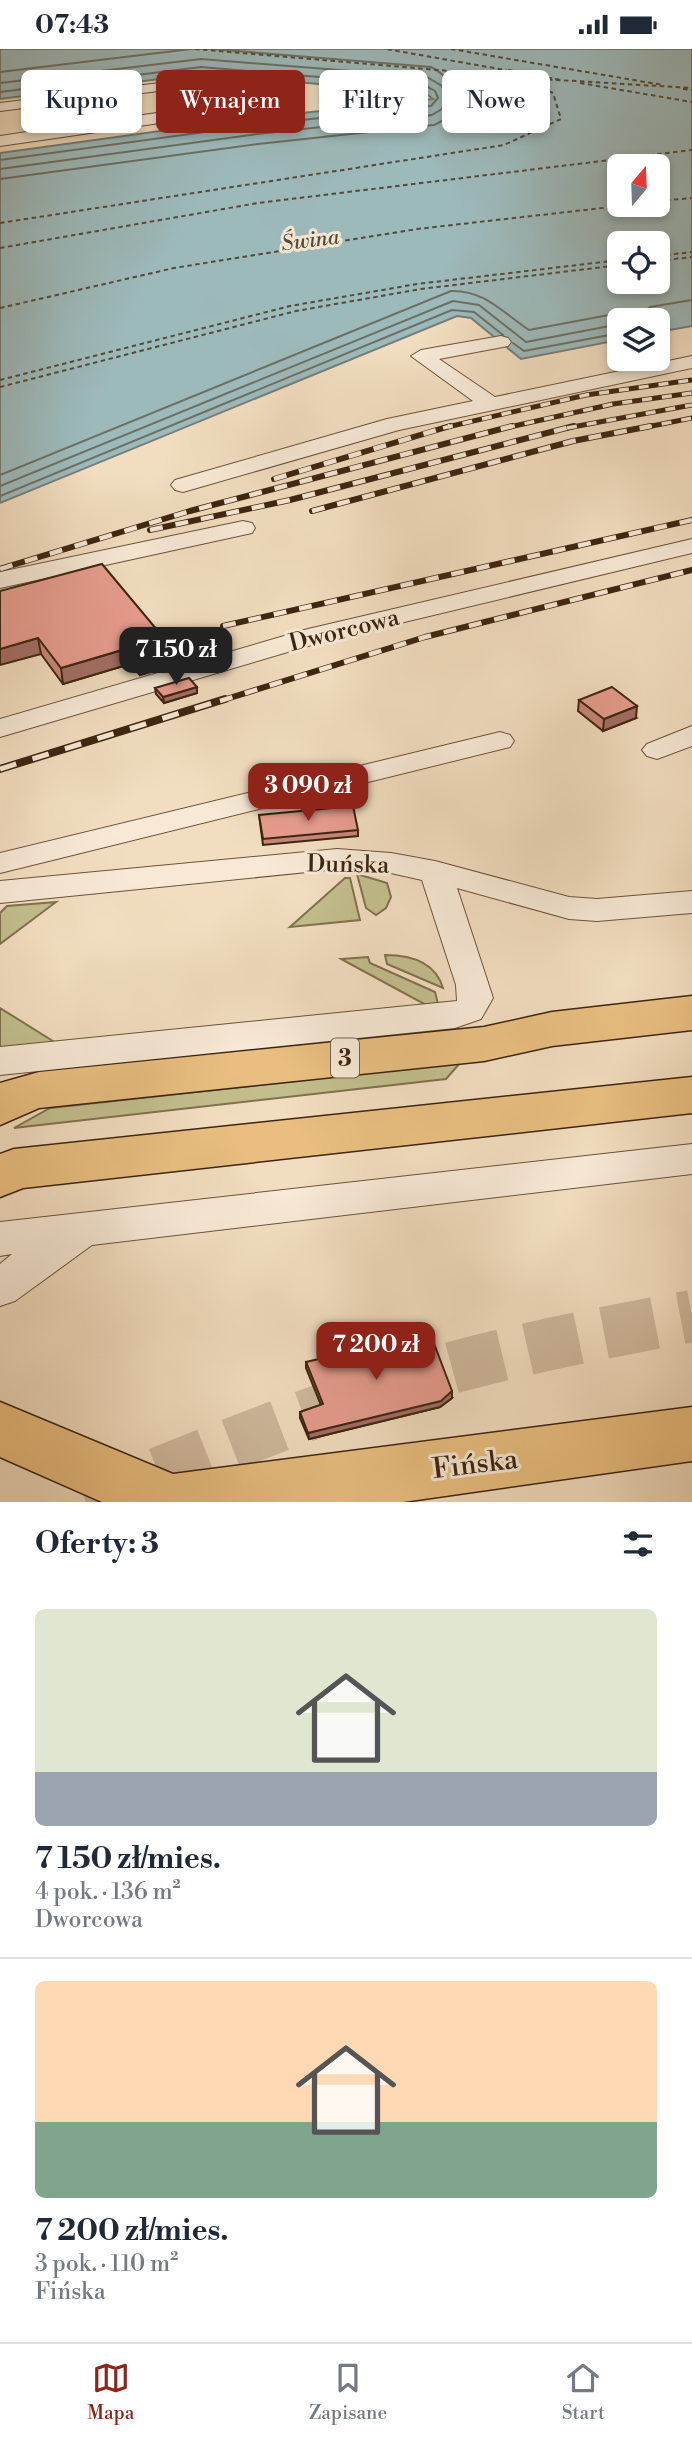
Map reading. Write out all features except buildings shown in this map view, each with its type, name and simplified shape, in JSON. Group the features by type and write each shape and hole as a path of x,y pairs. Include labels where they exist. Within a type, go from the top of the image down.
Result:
{"highway":[{"name":"3","path":"0,1106 19,1095 39,1090 485,1044 552,1029 692,1013"},
{"path":"0,1178 14,1169 692,1095"},
{"path":"0,1429 169,1502"},
{"name":"Fińska","path":"175,1502 692,1434"}],"street":[{"path":"0,107 200,82 235,103 222,110 0,141"},
{"path":"490,403 421,356 501,342"},
{"path":"183,485 395,424 692,362"},
{"path":"0,580 243,528"},
{"path":"0,597 72,576 151,546"},
{"name":"Dworcowa","path":"0,728 317,635 692,547"},
{"path":"657,750 692,735"},
{"path":"0,863 500,741"},
{"name":"Duńska","path":"0,892 337,859 391,863 435,872 569,908 597,910 692,902"},
{"path":"0,1061 455,1015 469,1010 476,998 473,985 435,872"},
{"path":"0,1239 692,1159"},
{"path":"0,1288 27,1266 84,1229"}],"shaded area":[{"path":"357,874 387,883 391,897 386,908 376,915 366,908"},
{"path":"345,878 350,878 360,920 290,927"},
{"path":"56,902 0,944 0,913 7,906"},
{"path":"385,955 420,961 434,971 443,988 387,964"},
{"path":"368,957 370,963 435,992 438,1004 426,1005 341,959"},
{"path":"0,1008 56,1043 0,1048"},
{"path":"460,1063 446,1079 14,1128 50,1108"}],"water":[{"name":"Świna","path":"0,49 692,49 692,326 670,330 670,308 607,308 607,342 521,359 471,318 457,316 0,503 0,153 156,132 305,133 305,113 319,111 319,133 428,133 428,100 433,99 428,95 428,70 319,70 319,84 305,83 305,70 156,70 156,80 142,81 142,70 21,70 21,96 0,99"}],"ferry route":[{"path":"195,49 442,70"},
{"path":"0,223 504,145 561,119 553,93 505,70 386,49"},
{"path":"451,49 663,85"},
{"path":"550,78 561,80"},
{"path":"550,80 692,88"},
{"path":"580,83 692,102"},
{"path":"683,89 692,90"},
{"path":"0,248 258,203 692,150"},
{"path":"670,200 692,198"},
{"path":"0,308 174,268 417,229 607,207"},
{"path":"670,255 692,252"},
{"path":"670,260 692,257"},
{"path":"0,380 290,306 417,284 607,262"},
{"path":"0,387 296,311 421,289 607,267"}],"tunnel":[{"path":"86,1502 295,1420 423,1376 523,1350 692,1316"}],"railway":[{"path":"445,428 586,395 692,380"},
{"path":"505,428 613,404 692,393"},
{"path":"567,428 692,405"},
{"path":"642,428 692,418"},
{"path":"445,428 450,426"},
{"path":"0,569 190,511 512,426"},
{"path":"150,530 290,500 574,426"},
{"path":"312,511 573,441 651,426"},
{"path":"274,479 445,428"},
{"path":"223,626 692,520"},
{"path":"220,701 425,637 692,570"},
{"path":"0,769 225,699"}]}
